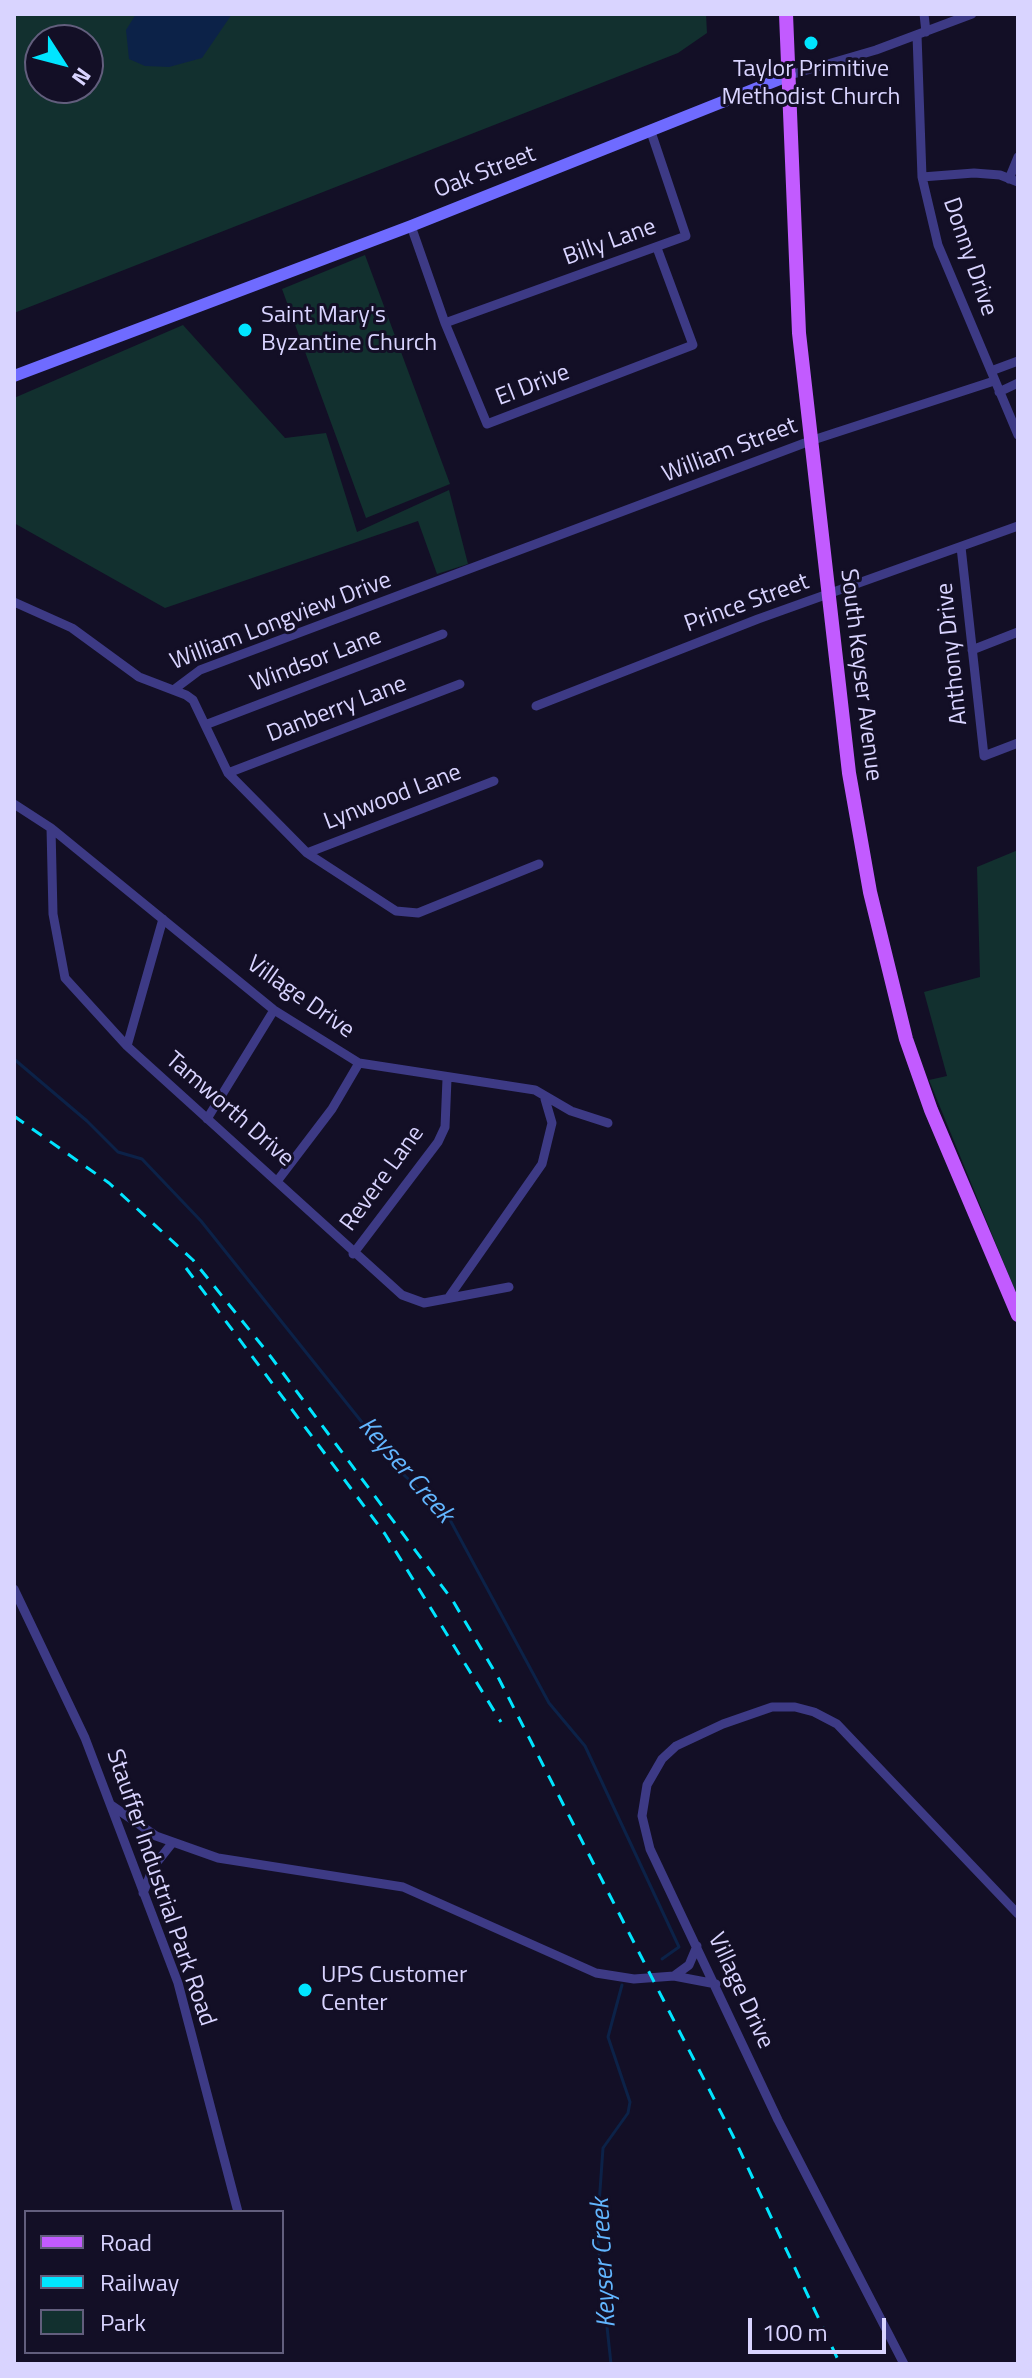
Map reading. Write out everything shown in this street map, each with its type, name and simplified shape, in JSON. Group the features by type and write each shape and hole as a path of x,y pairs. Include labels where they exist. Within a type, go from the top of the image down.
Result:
{"main road":[{"name":"South Keyser Avenue","path":"786,14 799,333 849,773 883,955 906,1039 931,1110 1018,1315"}],"street":[{"name":"Donny Drive","path":"924,14 922,177 943,260 1018,435"},
{"name":"Oak Street","path":"14,376 411,226 790,75 972,14"},
{"name":"Billy Lane","path":"445,323 686,236 651,132"},
{"path":"922,177 974,173 1014,180 1018,157"},
{"name":"El Drive","path":"411,226 445,323 487,424 693,345 657,248"},
{"name":"William Street","path":"484,565 810,441 992,376 1018,361"},
{"path":"999,392 1018,383"},
{"name":"Prince Street","path":"536,706 743,624 1018,526"},
{"name":"Anthony Drive","path":"961,547 984,756 1018,743"},
{"name":"William Longview Drive","path":"14,602 72,628 139,677 176,688 200,670 484,565"},
{"path":"972,650 1018,632"},
{"name":"Windsor Lane","path":"205,725 443,634"},
{"name":"Danberry Lane","path":"228,773 460,684"},
{"path":"176,688 193,700 228,773 307,853 396,911 418,913 539,864"},
{"name":"Lynwood Lane","path":"307,853 494,781"},
{"name":"Village Drive","path":"14,804 51,828 274,1010 359,1063 447,1079 535,1090 545,1099 608,1123"},
{"name":"Tamworth Drive","path":"51,828 53,914 65,978 127,1046 278,1180 353,1254 402,1295 424,1303 509,1287"},
{"path":"127,1046 163,919"},
{"path":"207,1119 274,1010"},
{"path":"278,1180 315,1133 359,1063"},
{"name":"Revere Lane","path":"353,1254 438,1142 445,1127 447,1079"},
{"path":"449,1297 542,1164 552,1123 545,1099"},
{"name":"Stauffer Industrial Park Road","path":"14,1589 85,1738 178,1983 237,2210"},
{"name":"Village Drive","path":"904,2364 778,2120 644,1834 642,1816 647,1785 662,1759 676,1746 723,1724 772,1707 795,1707 837,1724 1018,1914"},
{"path":"110,1804 156,1836 218,1858 403,1887 596,1973 634,1979 674,1976 716,1984"},
{"path":"143,1893 154,1866 173,1842"},
{"path":"674,1976 689,1965 697,1946"}],"green space":[{"path":"14,14 706,14 707,33 678,53 14,313"},
{"path":"365,255 450,484 366,518 282,289"},
{"path":"183,325 285,438 326,433 357,532 449,490 468,564 437,574 418,521 165,608 14,523 14,398"},
{"path":"1018,850 1018,1298 929,1080 947,1076 924,992 980,977 977,867"}],"water":[{"path":"136,14 232,14 202,58 169,67 145,66 129,59 126,30"}],"waterway":[{"name":"Keyser Creek","path":"14,1059 87,1121 118,1152 142,1159 201,1221 405,1476 449,1518 549,1703 585,1746 679,1947 662,1959"},
{"name":"Keyser Creek","path":"611,2364 597,2233 603,2148 628,2113 630,2102 608,2037 622,1985"}],"railway":[{"path":"14,1116 109,1183 193,1260 268,1353 453,1601 499,1679 733,2136 840,2364"},
{"path":"186,1268 385,1534 501,1722"}],"place":[{"name":"Taylor Primitive Methodist Church","path":"811,43"},
{"name":"Saint Mary's Byzantine Church","path":"245,330"},
{"name":"UPS Customer Center","path":"305,1990"}]}
